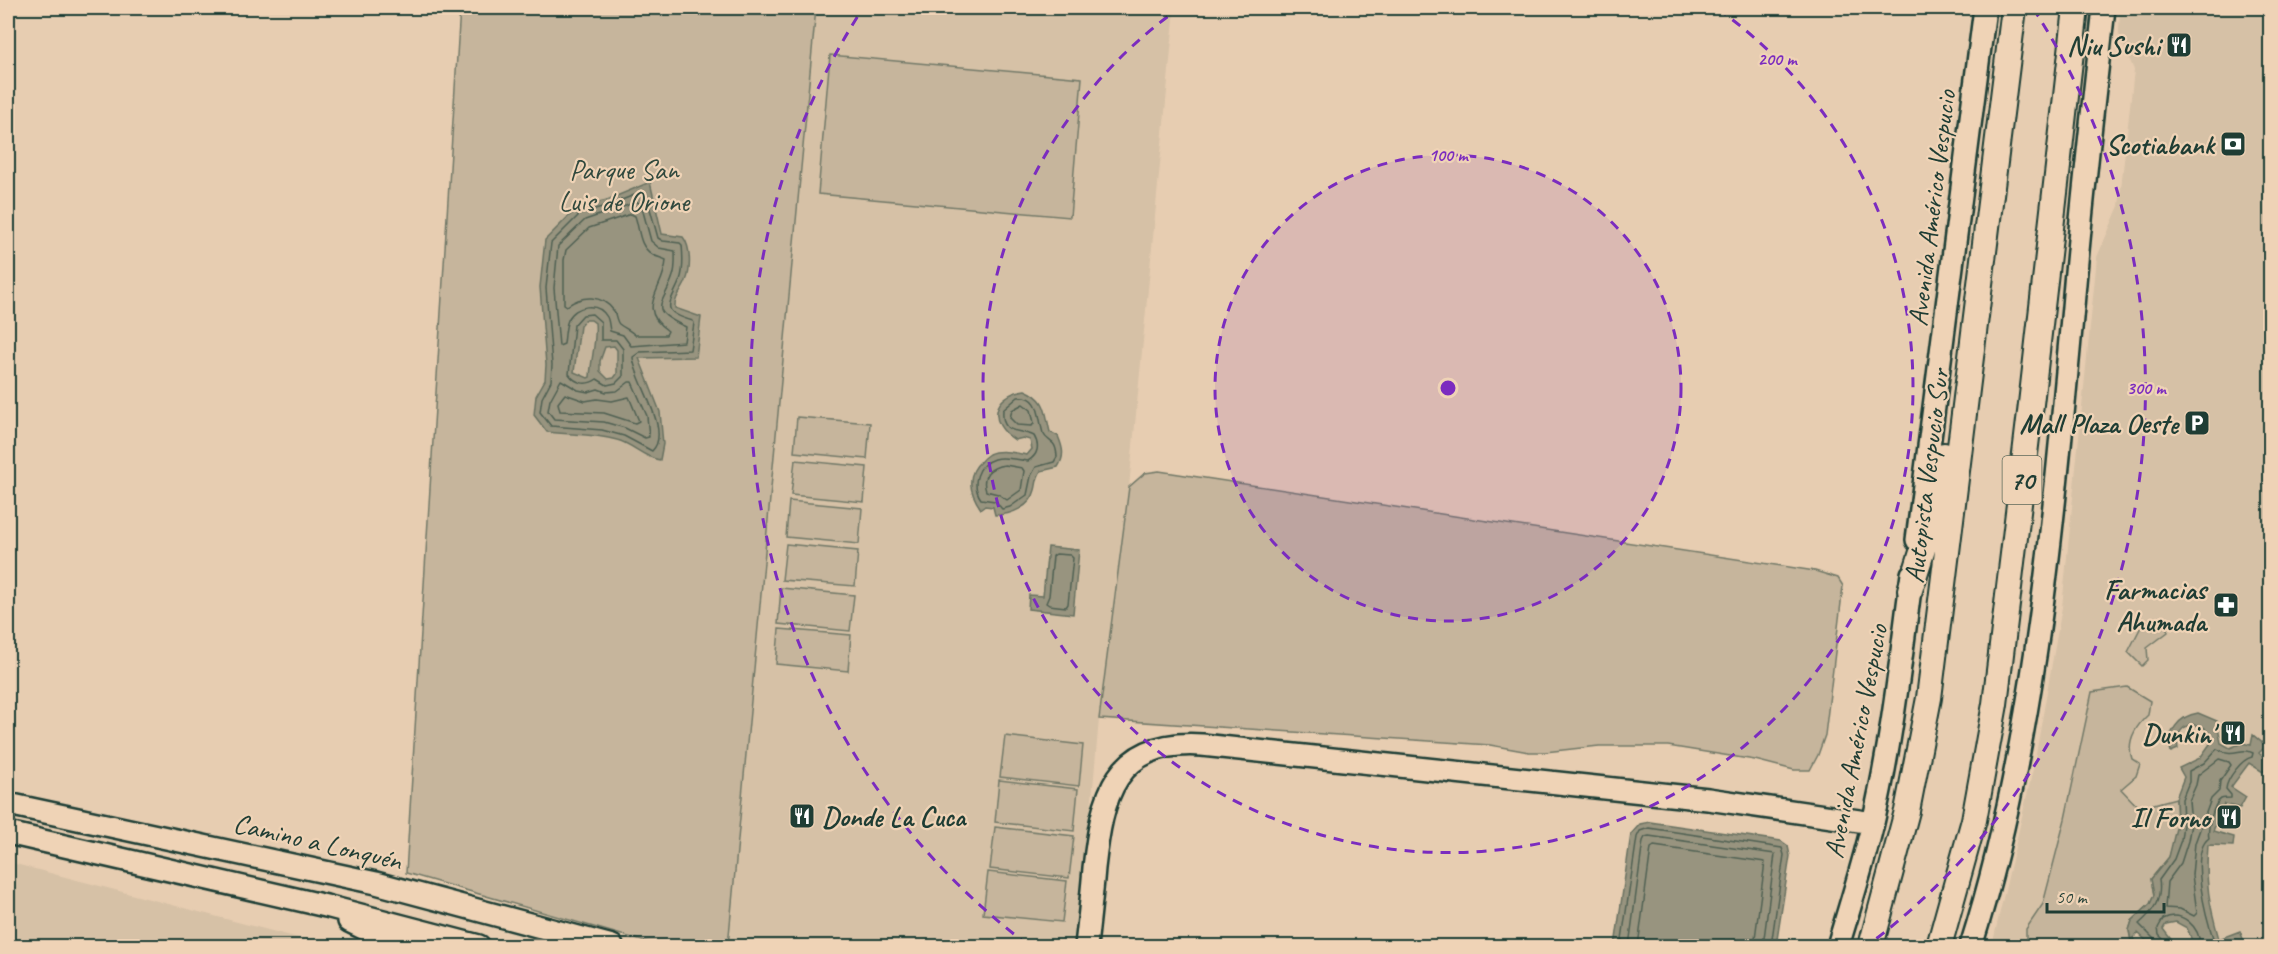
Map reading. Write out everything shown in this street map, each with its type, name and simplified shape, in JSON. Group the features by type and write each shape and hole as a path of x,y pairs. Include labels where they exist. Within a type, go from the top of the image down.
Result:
{"highway":[{"name":"Autopista Vespucio Sur","path":"1871,946 1907,811 1929,698 2014,8"},
{"name":"70","path":"1939,946 1974,820 1995,704 2076,8"},
{"path":"1910,590 1931,518 1958,375 1977,294"}],"main road":[{"name":"Avenida Américo Vespucio","path":"1838,946 1873,823 1893,720 1985,8"},
{"path":"1971,946 2002,831 2037,641 2054,517 2073,298 2104,8"},
{"path":"1086,946 1098,828 1109,790 1131,764 1150,752 1176,745 1214,747 1708,799 1873,823"},
{"name":"Camino a Lonquén","path":"8,804 365,880 612,946"},
{"path":"8,833 326,906 479,946"},
{"path":"326,906 400,946"}],"shaded area":[{"path":"816,8 1175,8 1129,487 1099,719 1079,946 728,946"},
{"name":"Mall Plaza Oeste","path":"2120,8 2270,8 2270,946 1992,946 2034,765 2062,607 2097,257 2119,206 2134,70 2119,34"},
{"path":"8,862 329,946 8,946"}],"green space":[{"name":"Parque San Luis de Orione","path":"460,8 816,8 728,946 660,946 406,873"},
{"path":"830,55 1082,78 1070,217 818,194"},
{"path":"797,417 870,423 867,459 794,452"},
{"path":"795,460 867,467 864,502 791,495"},
{"path":"1159,471 1815,571 1838,578 1843,586 1825,735 1818,755 1810,770 1794,770 1755,760 1668,746 1599,746 1529,752 1490,745 1099,719 1129,487 1145,473"},
{"path":"789,501 862,508 859,544 786,537"},
{"path":"786,544 858,551 855,586 782,580"},
{"path":"781,588 854,595 850,631 778,624"},
{"path":"2164,619 2168,632 2147,648 2148,660 2142,666 2128,652 2144,621"},
{"path":"779,629 851,635 848,671 776,664"},
{"path":"2127,687 2150,701 2148,715 2136,729 2130,746 2132,759 2140,764 2136,776 2121,789 2139,808 2176,798 2177,824 2169,857 2151,879 2154,895 2150,904 2132,921 2129,931 2132,946 2026,946 2026,929 2043,904 2065,819 2092,692"},
{"path":"1005,736 1083,745 1079,786 1000,777"},
{"path":"999,780 1078,789 1074,831 995,822"},
{"path":"995,827 1074,836 1069,878 990,869"},
{"path":"988,872 1067,881 1062,922 983,914"}],"water":[{"path":"650,182 662,234 683,237 689,252 688,276 676,300 675,308 701,317 696,357 639,358 660,412 663,444 660,460 649,457 623,442 608,438 547,432 534,415 536,396 545,380 546,365 540,287 545,240 578,207 607,200","holes":["585,320 595,323 595,343 588,378 574,372 580,326","614,346 617,350 617,374 614,378 608,379 600,371 600,361 605,347"]},
{"path":"1025,390 1037,398 1044,407 1050,432 1058,436 1061,444 1062,459 1058,467 1041,471 1033,496 1025,505 1014,512 995,515 993,507 985,506 981,509 977,503 972,490 971,478 977,466 989,454 1013,452 1027,455 1032,449 1030,440 1023,438 1015,440 1000,426 997,418 997,410 1006,398"},
{"path":"1048,547 1079,550 1073,614 1028,609 1029,595 1043,596"},
{"path":"2198,713 2217,721 2221,743 2230,748 2242,743 2251,745 2253,735 2266,746 2259,753 2270,764 2263,772 2249,763 2231,787 2246,797 2240,808 2224,804 2213,831 2234,837 2233,846 2208,845 2209,893 2219,939 2240,931 2245,944 2194,946 2187,928 2176,922 2166,924 2163,929 2176,946 2152,946 2138,933 2133,938 2137,946 2132,946 2129,930 2132,921 2150,904 2154,895 2151,879 2169,857 2177,824 2176,798 2184,777 2179,768 2200,758 2210,744 2205,728 2193,725 2180,731 2178,749 2171,752 2170,738 2180,721"},
{"path":"1650,822 1781,841 1788,846 1790,856 1776,946 1615,946 1631,834 1640,824"}],"place":[{"name":"Niu Sushi","path":"2179,45"},
{"name":"Scotiabank","path":"2233,144"},
{"name":"Mall Plaza Oeste","path":"2197,423"},
{"name":"Farmacias Ahumada","path":"2226,605"},
{"name":"Dunkin'","path":"2233,733"},
{"name":"Donde La Cuca","path":"802,816"},
{"name":"Il Forno","path":"2229,817"}]}
